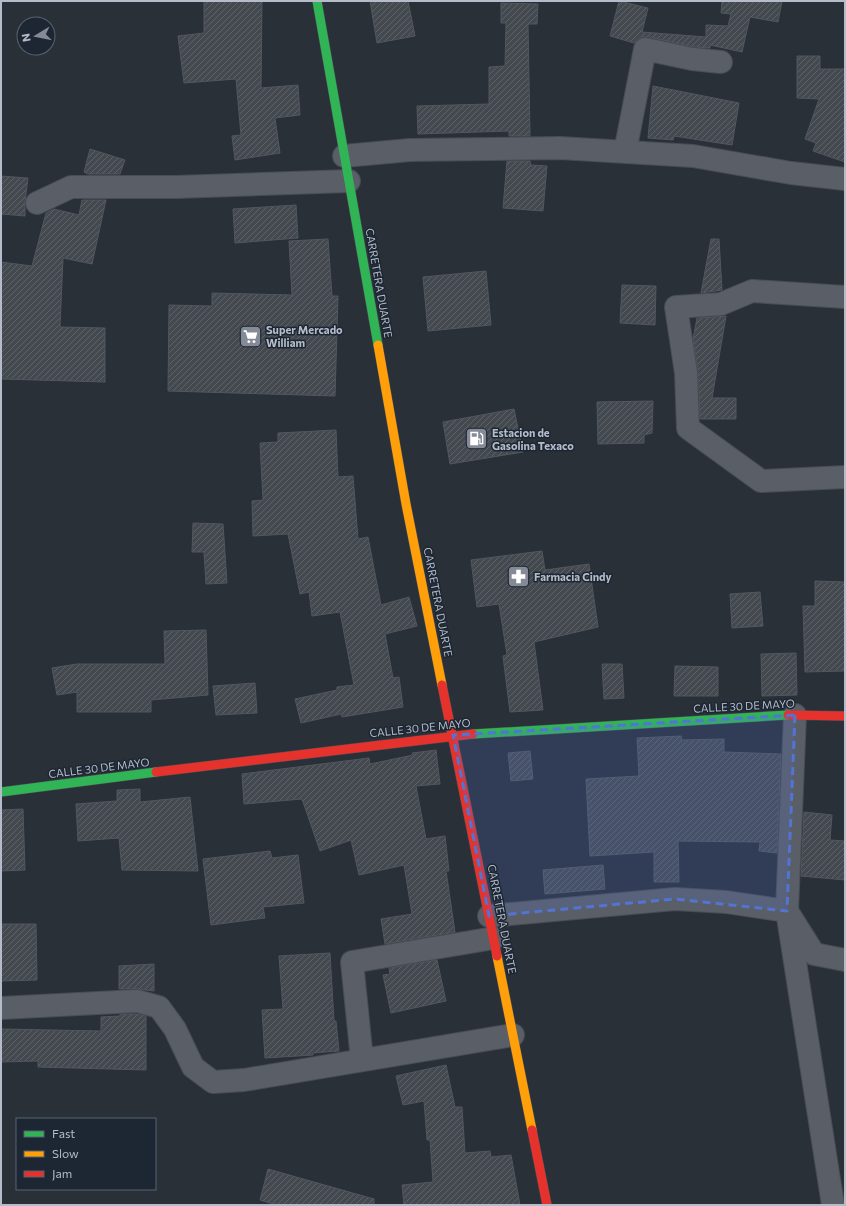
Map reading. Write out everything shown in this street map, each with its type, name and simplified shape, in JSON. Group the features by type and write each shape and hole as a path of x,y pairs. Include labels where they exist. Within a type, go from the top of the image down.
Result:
{"main road":[{"name":"CARRETERA DUARTE","path":"317,1 406,504 547,1205"},
{"name":"CALLE 30 DE MAYO","path":"1,792 453,735 795,715 845,716"}],"street":[{"path":"625,152 645,48 692,59 721,62"},
{"path":"344,156 410,150 560,148 693,156 791,173 845,180"},
{"path":"37,203 71,187 176,188 349,182"},
{"path":"845,297 752,291 722,304 676,307 686,373 688,428 761,481 845,477"},
{"path":"795,715 787,911 833,1205"},
{"path":"489,916 675,899 726,902 787,911 814,954 845,960"},
{"path":"362,1060 352,962 494,938"},
{"path":"1,1008 137,1001 159,1007 176,1029 193,1067 213,1082 244,1080 513,1035"}],"highlighted area":[{"path":"795,715 787,911 675,899 489,916 453,735"}],"building":[{"path":"204,1 262,1 261,88 298,85 300,115 275,118 280,153 235,160 232,136 241,135 236,79 184,83 178,36 204,33"},
{"path":"370,1 408,1 415,36 377,43"},
{"path":"619,1 648,8 642,32 706,37 706,25 728,26 731,14 721,13 722,1 782,1 778,22 750,17 742,52 710,45 710,48 694,47 648,37 641,37 634,43 610,36"},
{"path":"501,3 538,4 537,24 528,24 530,136 509,136 509,131 418,134 417,106 489,104 489,67 505,66 506,23 501,23"},
{"path":"797,56 820,56 820,69 845,69 845,162 813,151 816,143 805,139 819,99 797,98"},
{"path":"653,86 739,103 732,145 674,136 673,140 648,138"},
{"path":"90,149 125,160 120,174 88,174 84,172"},
{"path":"507,161 530,161 531,165 547,166 543,211 503,208"},
{"path":"1,176 28,178 25,216 1,214"},
{"path":"82,200 106,200 92,264 63,258 60,327 105,328 105,382 1,379 1,262 32,266 46,213 54,209 79,215"},
{"path":"296,205 298,238 235,243 233,209"},
{"path":"328,239 332,296 338,296 335,396 168,391 169,305 212,306 212,293 292,295 289,241"},
{"path":"711,239 719,239 722,290 701,293"},
{"path":"486,271 491,325 428,331 423,277"},
{"path":"622,285 656,286 655,325 620,323"},
{"path":"726,316 712,398 736,398 736,419 700,419 698,372 693,339 697,318"},
{"path":"653,401 652,433 644,435 644,443 598,444 597,402"},
{"path":"514,409 523,452 450,464 443,422"},
{"path":"336,430 338,477 353,476 358,539 368,537 381,605 409,597 417,626 385,634 393,678 399,677 403,707 342,717 341,714 301,723 295,699 337,690 337,687 354,685 340,612 312,616 309,592 300,594 288,534 253,536 252,501 263,500 260,443 278,442 278,433"},
{"path":"193,523 223,524 227,583 206,584 204,552 192,552"},
{"path":"542,551 545,570 589,564 598,627 534,642 543,710 510,712 503,656 507,655 499,604 477,607 471,560"},
{"path":"815,581 845,582 845,671 805,672 803,606 815,606"},
{"path":"760,592 763,626 732,628 730,594"},
{"path":"206,630 208,695 151,700 151,712 77,712 77,692 57,695 52,668 77,664 165,664 164,631"},
{"path":"796,653 797,695 762,696 761,654"},
{"path":"602,664 622,664 624,698 604,699"},
{"path":"675,666 718,667 718,696 674,696"},
{"path":"255,683 257,713 216,715 213,686"},
{"path":"681,736 682,740 724,739 724,752 781,754 777,853 759,851 760,842 678,841 679,882 654,882 654,852 590,856 586,779 639,776 637,738"},
{"path":"436,750 440,784 416,786 426,839 445,836 449,871 446,871 455,932 385,944 381,919 412,914 404,865 359,875 351,840 320,851 302,799 244,804 242,774 369,758 370,764 413,755 412,753"},
{"path":"530,751 533,779 511,781 508,753"},
{"path":"140,789 140,802 190,797 198,871 122,870 119,838 78,841 76,804 117,801 117,790"},
{"path":"23,809 25,870 1,871 1,810"},
{"path":"804,812 832,815 830,840 845,841 845,880 801,876"},
{"path":"270,851 272,858 298,855 304,903 263,907 265,918 211,925 203,859"},
{"path":"603,865 605,889 545,894 543,870"},
{"path":"1,924 36,924 37,980 1,981"},
{"path":"330,953 334,1021 336,1021 339,1051 313,1053 313,1055 265,1058 262,1010 283,1009 279,956"},
{"path":"437,960 446,1001 391,1013 383,975 390,974 389,968"},
{"path":"154,964 154,991 119,989 119,966"},
{"path":"120,1014 136,1014 146,1016 146,1070 38,1067 38,1061 1,1062 1,1029 101,1031 101,1017 120,1016"},
{"path":"446,1065 455,1107 462,1107 465,1153 490,1151 491,1157 511,1155 520,1205 404,1205 402,1185 433,1182 430,1140 427,1140 424,1101 403,1105 396,1076"},
{"path":"268,1169 374,1199 374,1205 277,1205 260,1200"}],"traffic: fast":[{"path":"317,1 378,345"},
{"path":"473,734 788,715"},
{"path":"1,792 156,772"}],"traffic: slow":[{"path":"378,345 406,504 442,685"},
{"path":"497,956 532,1130"}],"traffic: jam":[{"path":"442,685 497,956"},
{"path":"788,715 845,716"},
{"path":"156,772 473,734"},
{"path":"532,1130 547,1205"}],"place":[{"name":"Super Mercado William","path":"250,336"},
{"name":"Estacion de Gasolina Texaco","path":"477,439"},
{"name":"Farmacia Cindy","path":"518,577"}]}
